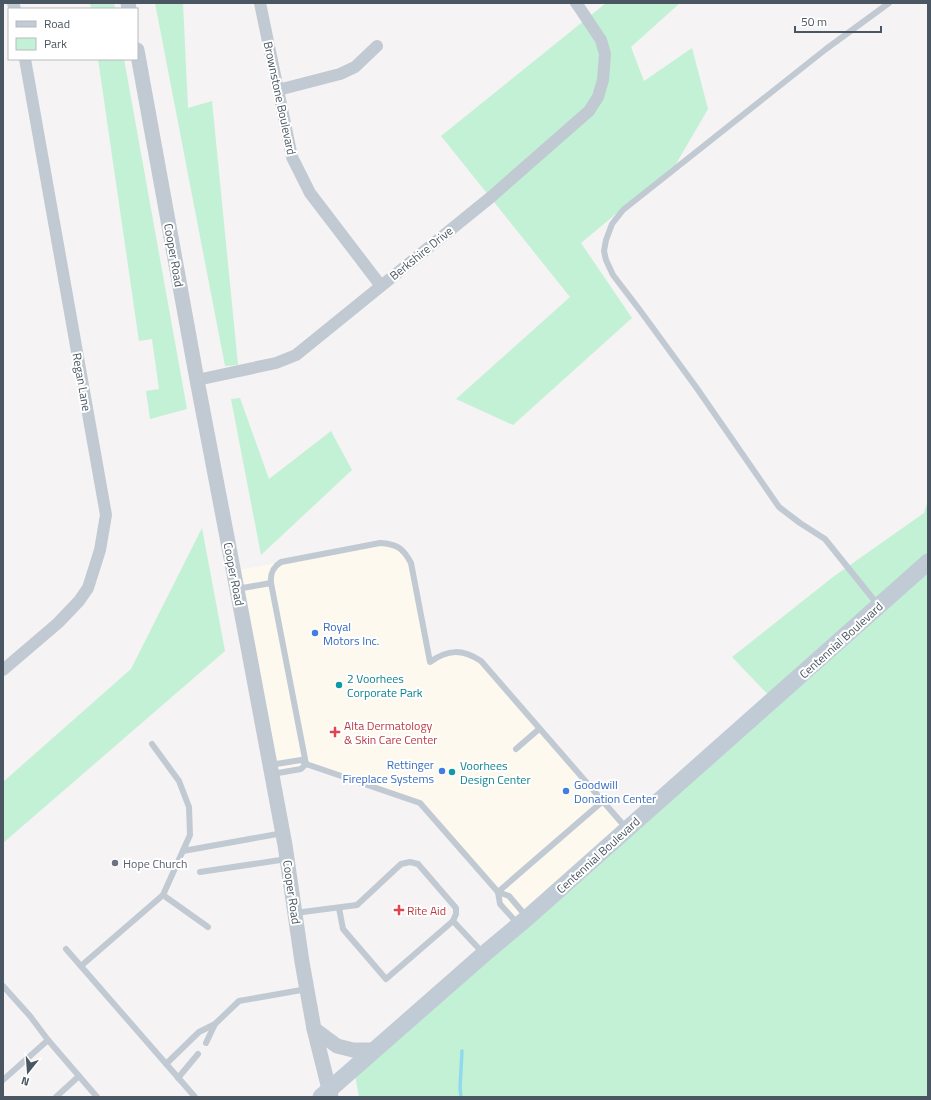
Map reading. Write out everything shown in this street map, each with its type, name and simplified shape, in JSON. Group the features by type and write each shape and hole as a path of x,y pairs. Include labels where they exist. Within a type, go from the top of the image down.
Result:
{"main road":[{"name":"Centennial Boulevard","path":"327,1094 374,1050 523,922 928,562"}],"street":[{"name":"Brownstone Boulevard","path":"260,3 292,157 310,192 381,286"},
{"name":"Berkshire Drive","path":"197,380 276,363 296,355 491,196 589,111 598,97 603,80 606,54 601,40 576,3"},
{"path":"278,90 340,74 355,67 377,46"},
{"name":"Cooper Road","path":"138,56 197,380 283,833 307,989 327,1094"},
{"name":"Regan Lane","path":"3,670 58,623 78,602 88,588 100,550 106,515 25,60"},
{"path":"314,1029 337,1046 352,1050 374,1050"}],"lane":[{"path":"879,606 825,539 779,507 696,387 613,275 606,260 604,251 606,240 612,224 623,210 826,49 889,3"},
{"path":"306,764 271,583 271,573 277,564 281,562 380,543 390,544 399,548 406,554 411,563 430,662 439,655 450,652 461,652 471,655 481,661 627,829"},
{"path":"237,589 271,583"},
{"path":"516,748 540,729"},
{"path":"81,966 163,896 190,835 189,807 179,781 152,744"},
{"path":"271,770 301,760 306,764 420,803 498,892 509,896 523,922"},
{"path":"498,892 603,801"},
{"path":"183,850 283,833"},
{"path":"200,872 287,859"},
{"path":"295,913 356,905 401,864 410,862 418,864 456,908 456,914 453,921 386,979 343,929 339,908"},
{"path":"498,892 500,904 523,922"},
{"path":"163,896 208,927"},
{"path":"453,921 484,954"},
{"path":"66,949 195,1097"},
{"path":"3,986 98,1097"},
{"path":"166,1064 199,1032 215,1024 239,1001 307,989"},
{"path":"206,1043 215,1024"},
{"path":"3,1080 48,1040"},
{"path":"178,1078 198,1054"},
{"path":"56,1097 79,1076"}],"shaded area":[{"path":"380,543 390,544 406,554 430,661 449,652 481,661 627,829 519,925 500,904 497,892 420,803 306,764 301,769 272,774 234,571"}],"green space":[{"path":"90,3 114,3 115,8 91,8"},
{"path":"155,3 183,3 188,108 212,101 238,365 225,366"},
{"path":"606,3 680,3 631,47 644,81 692,48 708,109 676,164 581,243 632,318 513,425 456,399 570,297 441,136"},
{"path":"98,60 124,60 187,409 150,419 146,391 159,389 152,339 139,341"},
{"path":"240,398 269,479 331,431 352,470 261,555 231,399"},
{"path":"928,500 928,1097 359,1097 354,1069 776,703 732,657 833,577 924,513"},
{"path":"202,528 225,651 3,843 3,782 131,669"}],"waterway":[{"path":"461,1097 462,1051"}],"place":[{"name":"Royal Motors Inc.","path":"315,633"},
{"name":"2 Voorhees Corporate Park","path":"339,685"},
{"name":"Alta Dermatology & Skin Care Center","path":"335,732"},
{"name":"Rettinger Fireplace Systems","path":"442,771"},
{"name":"Voorhees Design Center","path":"452,772"},
{"name":"Goodwill Donation Center","path":"566,791"},
{"name":"Hope Church","path":"115,863"},
{"name":"Rite Aid","path":"399,910"}]}
